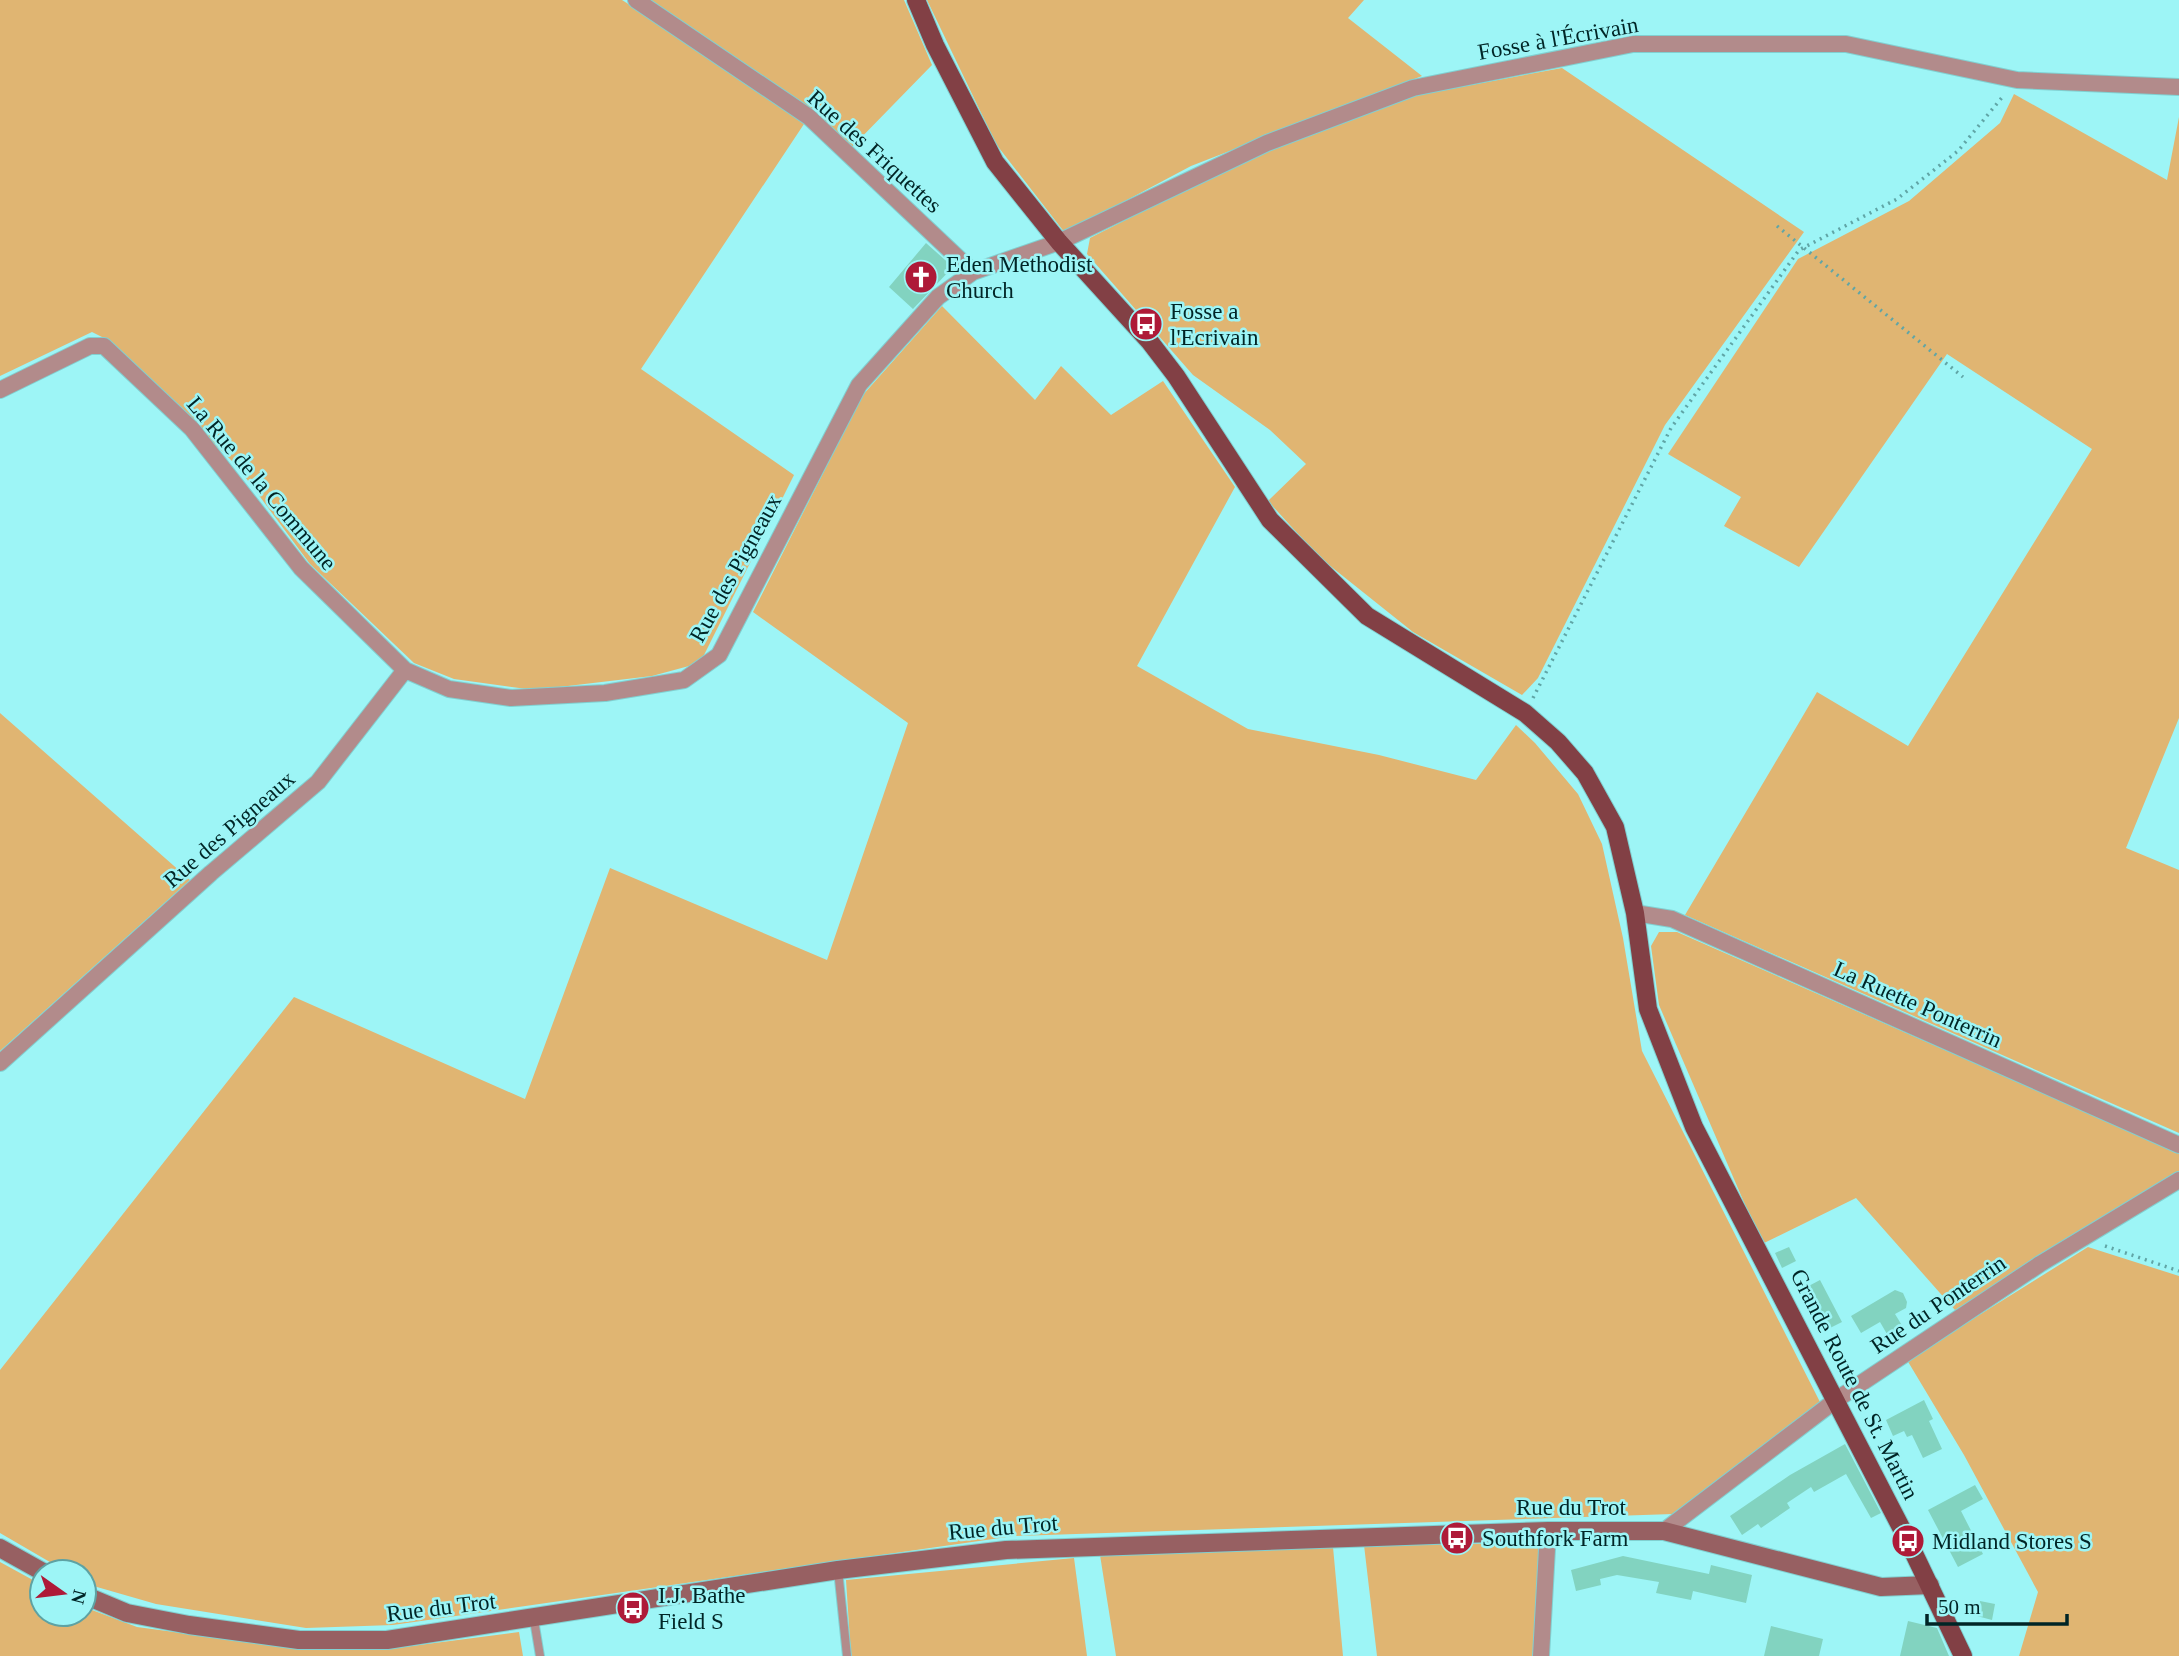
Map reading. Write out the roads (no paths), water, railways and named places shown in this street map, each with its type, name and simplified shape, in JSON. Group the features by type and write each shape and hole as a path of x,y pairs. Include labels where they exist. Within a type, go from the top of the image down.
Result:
{"main road":[{"name":"Grande Route de St. Martin","path":"916,0 935,45 995,162 1059,242 1150,342 1176,376 1270,520 1318,571 1367,616 1525,713 1558,742 1585,773 1615,827 1635,912 1648,1009 1694,1127 1836,1400 1963,1656"},
{"name":"Rue du Trot","path":"98,1600 140,1616 299,1640 387,1640 534,1620 838,1570 1006,1549 1548,1531 1664,1531 1881,1587 1930,1585"},
{"path":"0,1548 28,1564"}],"street":[{"name":"Rue des Friquettes","path":"636,0 809,117 973,272"},
{"name":"Fosse à l'Écrivain","path":"1059,242 1267,143 1412,88 1633,44 1846,44 2017,80 2179,88"},
{"name":"Rue des Pigneaux","path":"0,1063 211,873 318,782 405,670 449,689 511,698 605,693 684,680 719,655 859,385 937,297 973,272 1059,242"},
{"name":"La Rue de la Commune","path":"0,390 90,346 104,346 192,429 301,568 405,670"},
{"name":"La Ruette Ponterrin","path":"1635,912 1672,919 2179,1145"},
{"name":"Rue du Ponterrin","path":"1664,1531 1836,1400 2091,1233 2179,1180"},
{"path":"1541,1656 1548,1531"}],"lane":[{"path":"838,1570 847,1656"},
{"path":"534,1620 540,1656"}],"place":[{"name":"Eden Methodist Church","path":"921,277"},
{"name":"Fosse a l'Ecrivain","path":"1146,324"},
{"name":"Southfork Farm","path":"1457,1538"},
{"name":"Midland Stores S","path":"1908,1541"},
{"name":"I.J. Bathe Field S","path":"633,1608"}]}
